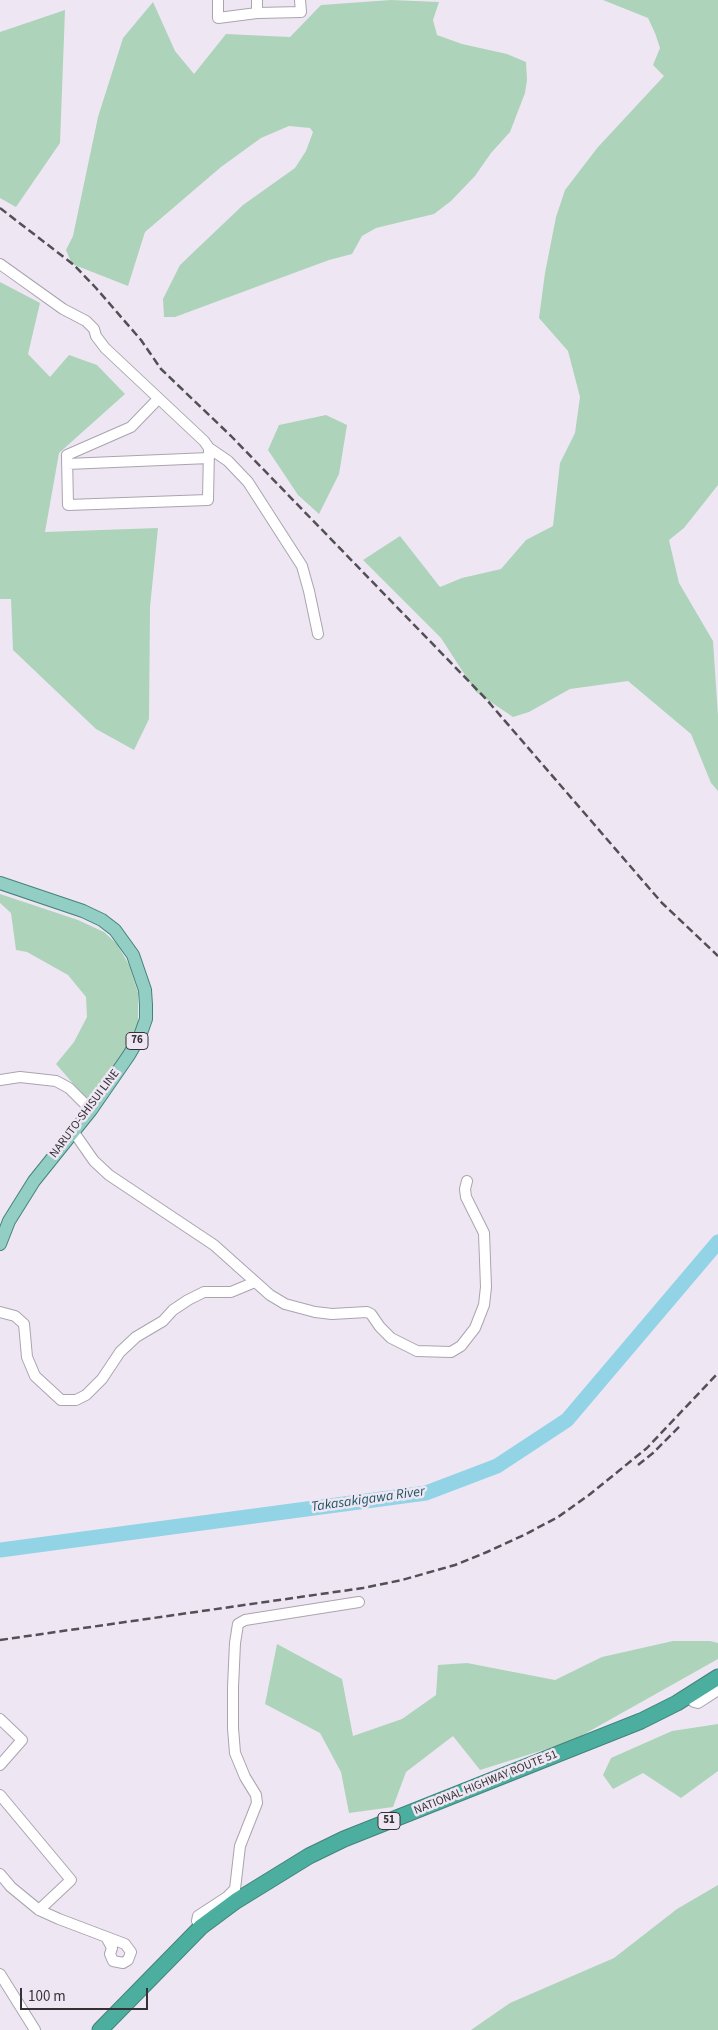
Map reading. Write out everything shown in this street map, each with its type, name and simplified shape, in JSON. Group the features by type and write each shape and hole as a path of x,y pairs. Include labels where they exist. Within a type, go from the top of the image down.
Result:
{"highway":[{"name":"NATIONAL HIGHWAY ROUTE 51","path":"100,2030 201,1927 236,1901 278,1875 344,1839 641,1721 688,1696 718,1677"}],"main road":[{"name":"NARUTO-SHISUI LINE","path":"0,883 83,911 102,920 115,930 133,955 145,990 146,1019 140,1036 129,1055 91,1110 73,1131 19,1204 9,1221 0,1244"}],"street":[{"path":"218,0 218,18 257,13 300,12 300,0"},
{"path":"257,0 257,13"},
{"path":"0,264 63,309 86,320 106,348 204,441 209,453 208,500 68,504 67,455 131,427 158,399"},
{"path":"67,464 209,453 228,461 248,482 302,566 318,634"},
{"path":"0,1080 20,1077 56,1082 69,1088 91,1110"},
{"path":"73,1131 94,1161 109,1175 214,1245 255,1282 285,1304 332,1314 367,1312 371,1314 391,1338 417,1351 451,1352 461,1346 475,1328 484,1305 486,1287 484,1233 466,1197 467,1181"},
{"path":"0,1312 14,1316 24,1324 27,1357 35,1376 61,1400 76,1400 86,1395 102,1379 120,1352 136,1337 164,1321 173,1310 188,1300 204,1292 230,1292 255,1282"},
{"path":"201,1927 197,1921 198,1916 235,1889 240,1846 257,1803 256,1795 245,1777 236,1753 233,1728 235,1643 238,1624 245,1620 359,1602"},
{"path":"688,1696 698,1703 718,1690"},
{"path":"0,1719 22,1740 0,1765"},
{"path":"0,1795 71,1880 39,1910"},
{"path":"0,1874 11,1887 39,1910 106,1937"},
{"path":"0,1974 35,2030"}],"green space":[{"path":"391,0 439,2 433,20 437,35 462,44 507,54 526,62 527,80 525,93 510,132 491,153 475,176 451,201 434,214 376,228 362,236 352,254 329,260 175,317 164,317 163,299 180,265 243,205 295,168 306,151 313,132 310,128 289,126 261,138 221,167 145,232 128,286 72,264 66,250 73,236 98,117 123,38 153,2 175,51 194,74 226,34 290,37 321,5"},
{"path":"603,0 718,0 718,485 684,528 669,540 679,583 713,641 718,716 718,791 711,783 691,734 628,681 570,689 529,712 513,717 476,692 441,638 363,560 400,536 440,587 462,578 501,569 526,540 553,526 560,463 575,433 580,397 568,351 539,318 545,273 556,217 565,190 598,147 664,76 653,65 660,48 648,18"},
{"path":"65,10 60,143 16,207 0,198 0,32"},
{"path":"0,282 40,303 28,354 50,377 69,355 97,365 125,394 59,453 45,532 158,528 150,607 149,719 134,750 96,729 13,650 11,599 0,599"},
{"path":"326,415 347,425 339,474 319,514 298,495 268,450 279,425"},
{"path":"0,894 78,920 104,932 117,944 129,965 138,993 138,1025 133,1039 91,1104 56,1064 74,1042 87,1017 86,997 68,975 27,952 16,950 11,913 0,903"},
{"path":"673,1641 710,1641 718,1643 718,1659 572,1741 480,1770 453,1736 406,1772 393,1807 349,1813 341,1772 320,1733 265,1704 277,1644 342,1679 353,1736 402,1719 436,1695 438,1665 467,1663 555,1680 602,1657"},
{"path":"718,1724 718,1771 681,1798 643,1773 613,1789 603,1775 611,1758 672,1731"},
{"path":"718,1885 718,2030 471,2030 510,2003 614,1958 677,1909"}],"waterway":[{"name":"Takasakigawa River","path":"0,1550 426,1493 497,1466 567,1420 718,1242"}],"railway":[{"path":"0,208 74,265 141,340 161,369 231,436 486,699 662,903 718,956"},
{"path":"0,1640 363,1588 402,1580 455,1565 524,1535 558,1517 589,1495 647,1448 718,1373"},
{"path":"638,1465 680,1426"}]}
